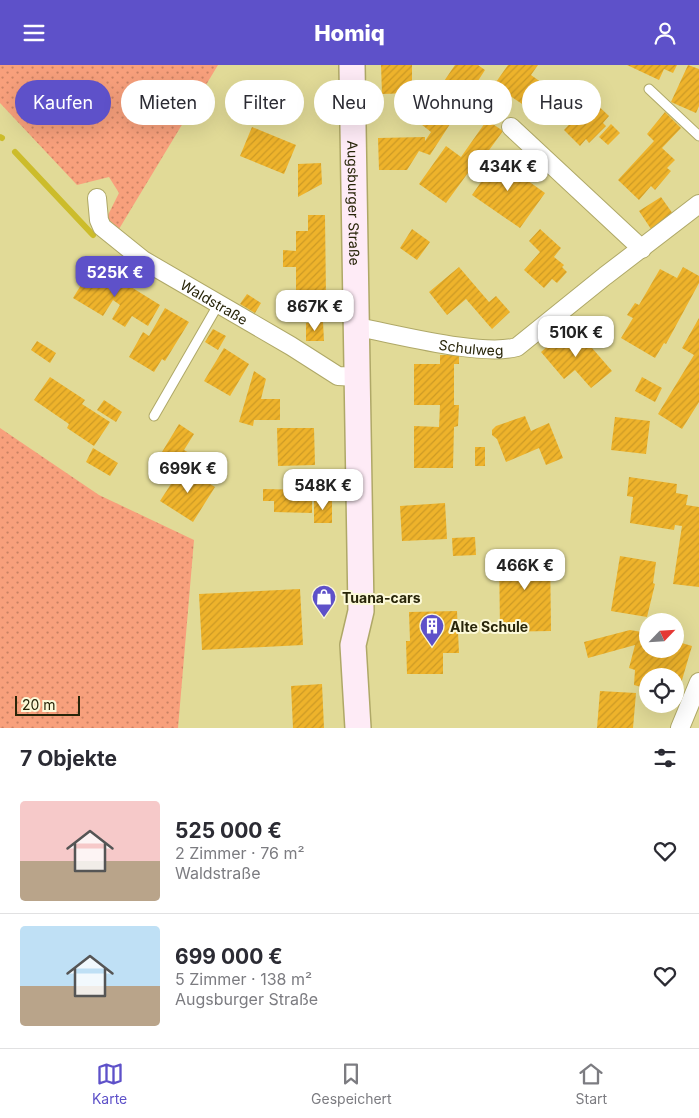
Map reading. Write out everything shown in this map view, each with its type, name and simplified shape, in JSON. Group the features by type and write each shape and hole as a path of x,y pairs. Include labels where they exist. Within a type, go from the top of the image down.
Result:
{"street":[{"name":"Augsburger Straße","path":"352,65 361,611 353,645 358,728"},
{"path":"512,127 642,249"},
{"name":"Waldstraße","path":"97,198 98,220 102,227 117,241 143,260 291,346 338,376 358,377"},
{"name":"Schulweg","path":"357,327 474,348 506,351 517,347 699,203"},
{"path":"680,728 694,709 699,682"}],"lane":[{"path":"649,89 699,136"},
{"path":"154,416 218,305"}],"shaded area":[{"path":"0,65 218,65 209,80 121,80 121,125 182,125 119,229 102,227 119,193 109,177 77,185 21,125 111,125 111,80 15,80 15,119 0,103"},
{"path":"0,428 99,495 194,540 178,728 0,728"}],"building":[{"path":"381,65 412,65 412,80 394,80 394,94 384,94 384,80 382,80"},
{"path":"455,65 478,65 485,70 479,80 445,80"},
{"path":"508,65 538,65 531,75 538,80 522,80 522,104 512,97 512,80 498,80"},
{"path":"627,65 677,65 673,73 664,69 659,80"},
{"path":"688,65 699,69 699,106 696,113 671,102"},
{"path":"601,108 609,116 603,123 606,126 589,143 586,139 580,146 564,130 569,125 601,125"},
{"path":"665,112 681,128 662,148 675,160 667,168 671,171 655,190 651,186 639,200 618,180 654,141 647,134"},
{"path":"611,124 620,133 608,145 599,137"},
{"path":"422,125 449,125 430,155 419,151 407,170 379,170 378,138 425,137 425,141 431,132"},
{"path":"483,125 494,125 503,131 476,168 473,166 446,203 419,184 446,146 461,157"},
{"path":"252,127 296,145 284,174 240,156"},
{"path":"501,153 521,167 517,173 545,193 520,228 472,195"},
{"path":"321,163 322,184 298,197 298,164"},
{"path":"661,197 673,214 651,229 639,211"},
{"path":"308,215 325,215 326,298 322,298 322,310 305,310 305,298 296,298 296,267 283,267 283,250 296,251 296,231 308,231"},
{"path":"412,229 430,242 417,260 400,248"},
{"path":"540,229 561,248 554,257 564,265 562,267 567,272 557,283 552,279 544,288 524,270 540,252 529,241"},
{"path":"94,264 160,305 148,326 132,316 125,327 112,319 120,305 113,300 103,316 73,298"},
{"path":"459,267 489,302 496,296 510,312 492,329 466,299 447,315 429,292"},
{"path":"683,267 699,276 699,283 666,344 664,343 655,358 621,338 633,318 627,315 635,303 639,305 660,269 677,278"},
{"path":"247,294 261,303 255,313 240,304"},
{"path":"165,308 189,322 165,361 162,359 154,372 129,357 143,332 149,336"},
{"path":"699,318 699,402 682,429 658,414 694,355 682,348"},
{"path":"323,322 324,341 306,341 306,323"},
{"path":"572,325 612,371 591,388 575,370 564,379 541,352"},
{"path":"213,329 226,336 218,350 205,342"},
{"path":"37,341 56,353 50,363 31,350"},
{"path":"224,348 249,364 230,396 204,381"},
{"path":"440,355 459,355 459,364 454,364 454,405 459,405 458,426 454,427 453,468 414,468 414,426 439,427 440,405 414,405 414,364 440,364"},
{"path":"254,371 266,379 261,399 280,399 280,420 254,420 253,426 239,422"},
{"path":"50,377 85,400 82,404 110,422 94,446 67,428 69,424 34,400"},
{"path":"642,377 662,388 655,402 635,391"},
{"path":"104,400 122,412 116,422 97,410"},
{"path":"525,416 531,431 549,423 563,458 546,465 539,448 506,462 497,439 492,435 492,430 496,426"},
{"path":"615,417 650,421 646,454 611,450"},
{"path":"179,424 194,434 184,450 196,457 189,468 162,452"},
{"path":"277,428 314,428 315,465 278,466"},
{"path":"475,447 485,447 485,466 475,466"},
{"path":"93,448 118,463 110,476 86,462"},
{"path":"182,467 215,487 193,522 160,501"},
{"path":"629,477 677,484 676,493 688,495 686,505 699,507 699,587 673,584 682,526 675,525 674,530 630,523 633,497 627,496"},
{"path":"263,489 312,490 312,513 274,512 274,501 263,501"},
{"path":"314,498 332,498 332,523 314,523"},
{"path":"445,503 447,539 402,541 400,506"},
{"path":"475,537 476,555 453,556 452,538"},
{"path":"550,549 551,631 500,632 499,550"},
{"path":"620,556 656,562 653,583 655,584 648,613 639,613 639,616 611,611"},
{"path":"300,589 303,645 202,650 199,594"},
{"name":"Alte Schule","path":"457,611 459,653 443,653 443,674 407,674 406,641 410,641 409,612"},
{"path":"630,630 639,632 639,658 684,658 684,644 692,646 684,673 684,668 639,668 639,686 634,685 635,670 629,668 635,645 588,658 584,642"},
{"path":"322,684 324,728 293,728 291,686"},
{"path":"600,691 636,693 633,728 597,728"}],"waterway":[{"path":"15,152 93,235"}],"place":[{"name":"Tuana-cars","path":"324,618"},
{"name":"Alte Schule","path":"432,647"}]}
